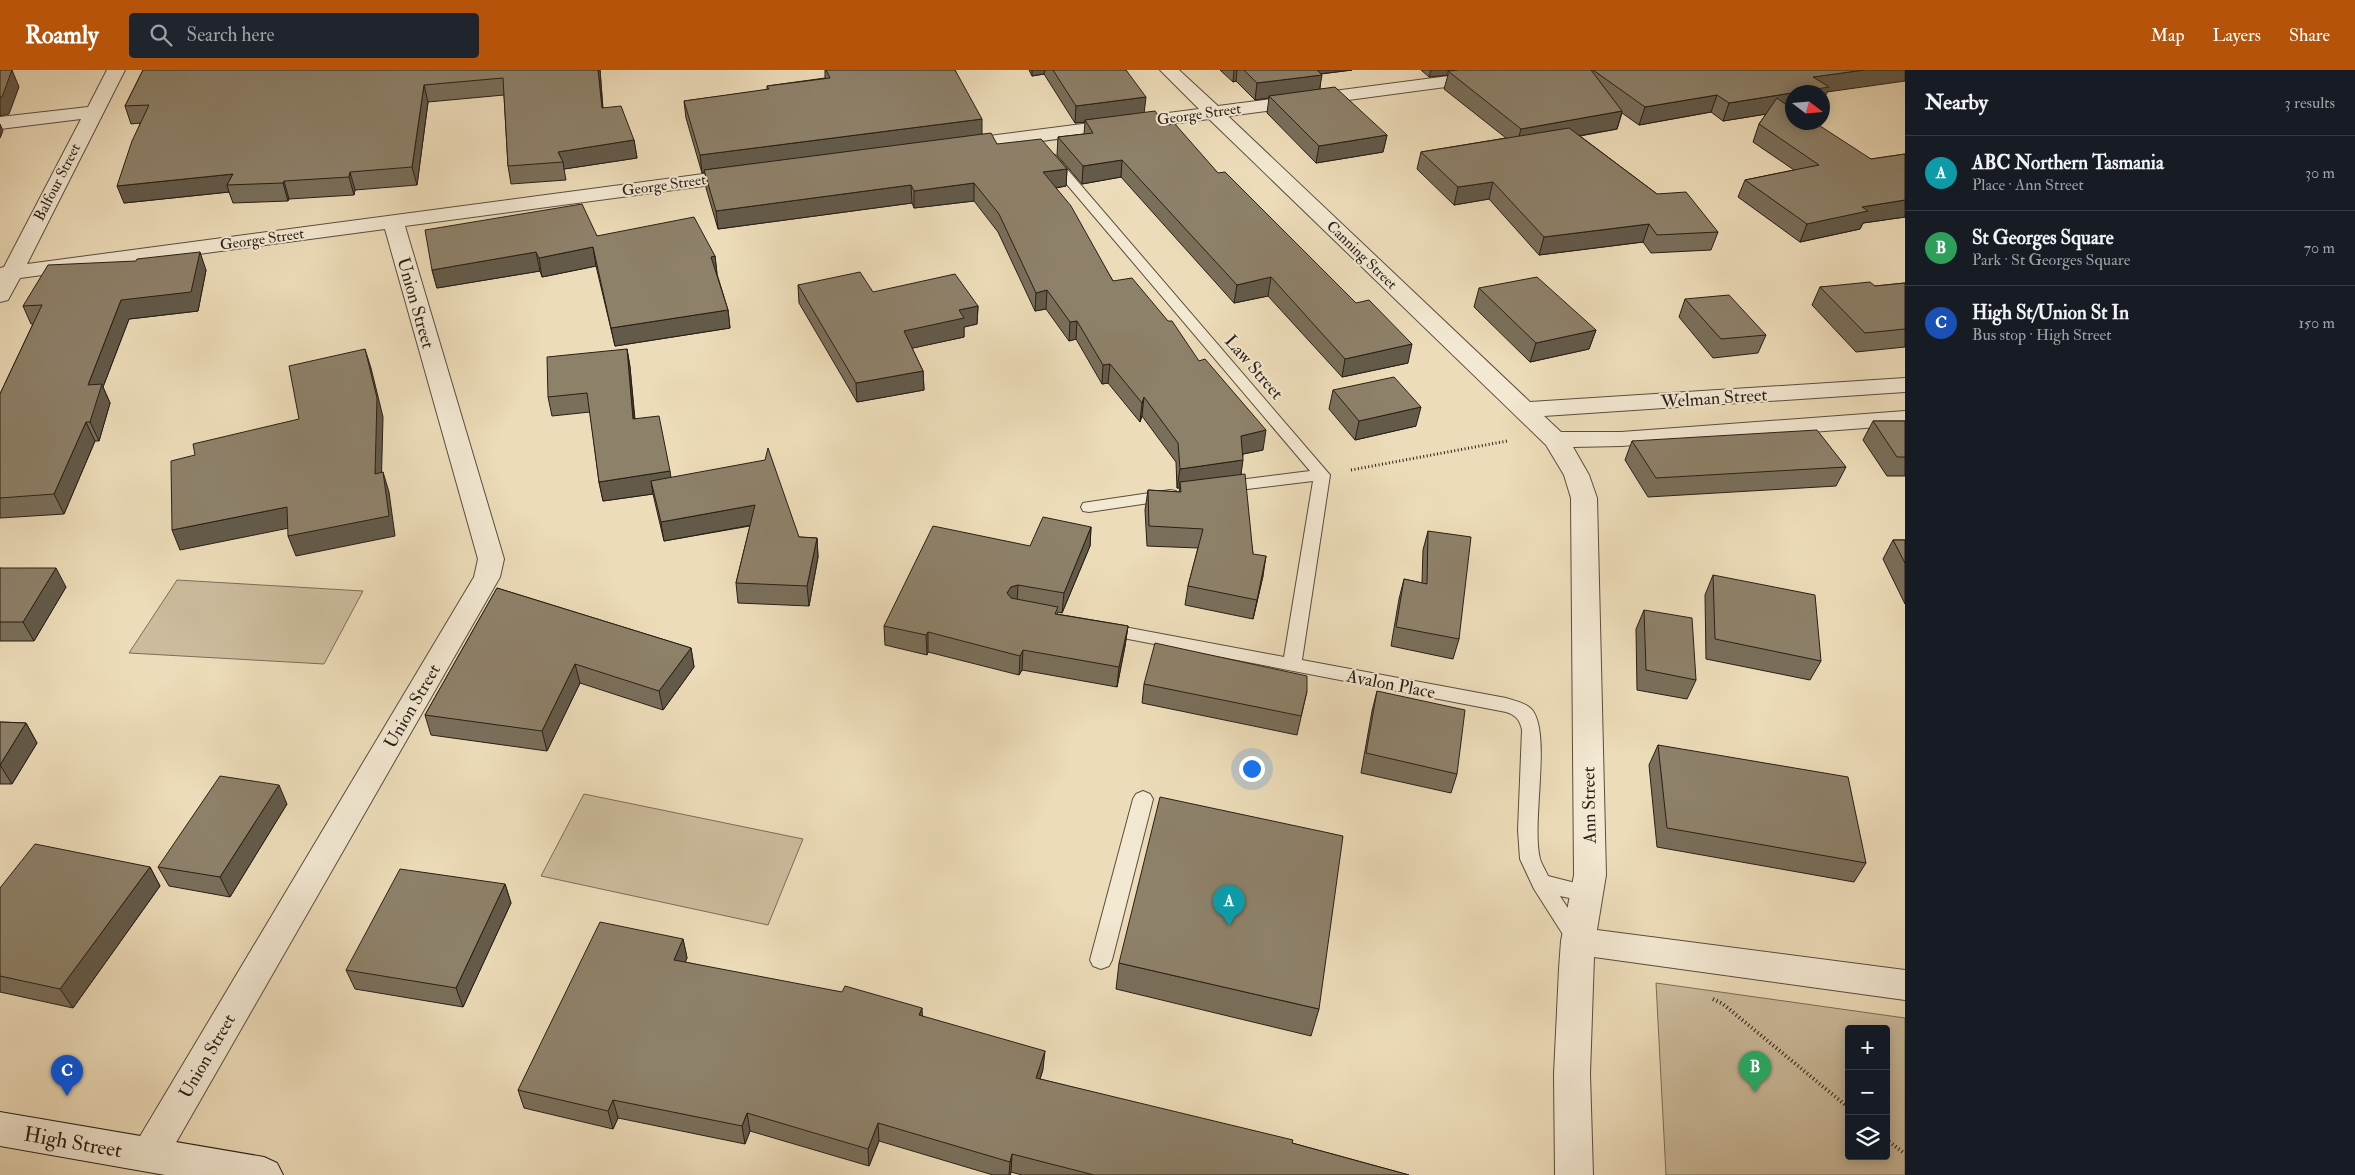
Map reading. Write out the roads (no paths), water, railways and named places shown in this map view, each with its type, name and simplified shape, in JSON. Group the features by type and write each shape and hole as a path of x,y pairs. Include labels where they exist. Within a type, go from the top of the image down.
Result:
{"street":[{"name":"Balfour Street","path":"0,295 6,274 116,70"},
{"name":"Canning Street","path":"1169,70 1555,440"},
{"name":"George Street","path":"944,148 1536,70"},
{"path":"0,123 93,112"},
{"name":"George Street","path":"6,274 758,173"},
{"name":"Union Street","path":"150,1156 487,577 491,559 400,249 394,221"},
{"name":"Welman Street","path":"1523,410 1905,385"},
{"name":"Welman Street","path":"1555,440 1621,439 1905,418"},
{"name":"Ann Street","path":"1555,440 1571,462 1580,482 1584,498 1590,875 1578,942 1572,1074 1574,1175"},
{"path":"1578,942 1905,985"},
{"name":"High Street","path":"0,1129 264,1175"}],"lane":[{"name":"Law Street","path":"1032,136 1322,475"},
{"path":"1210,489 1322,475 1292,665"},
{"path":"1090,507 1182,493"},
{"name":"Avalon Place","path":"1083,625 1506,705 1515,707 1526,714 1531,730 1528,846 1530,859 1541,883 1578,942"},
{"path":"1101,960 1143,799"},
{"path":"1541,883 1588,894"}],"place":[{"name":"ABC Northern Tasmania","path":"1229,926"},
{"name":"St Georges Square","path":"1755,1092"},
{"name":"High St/Union St In","path":"67,1096"}]}
